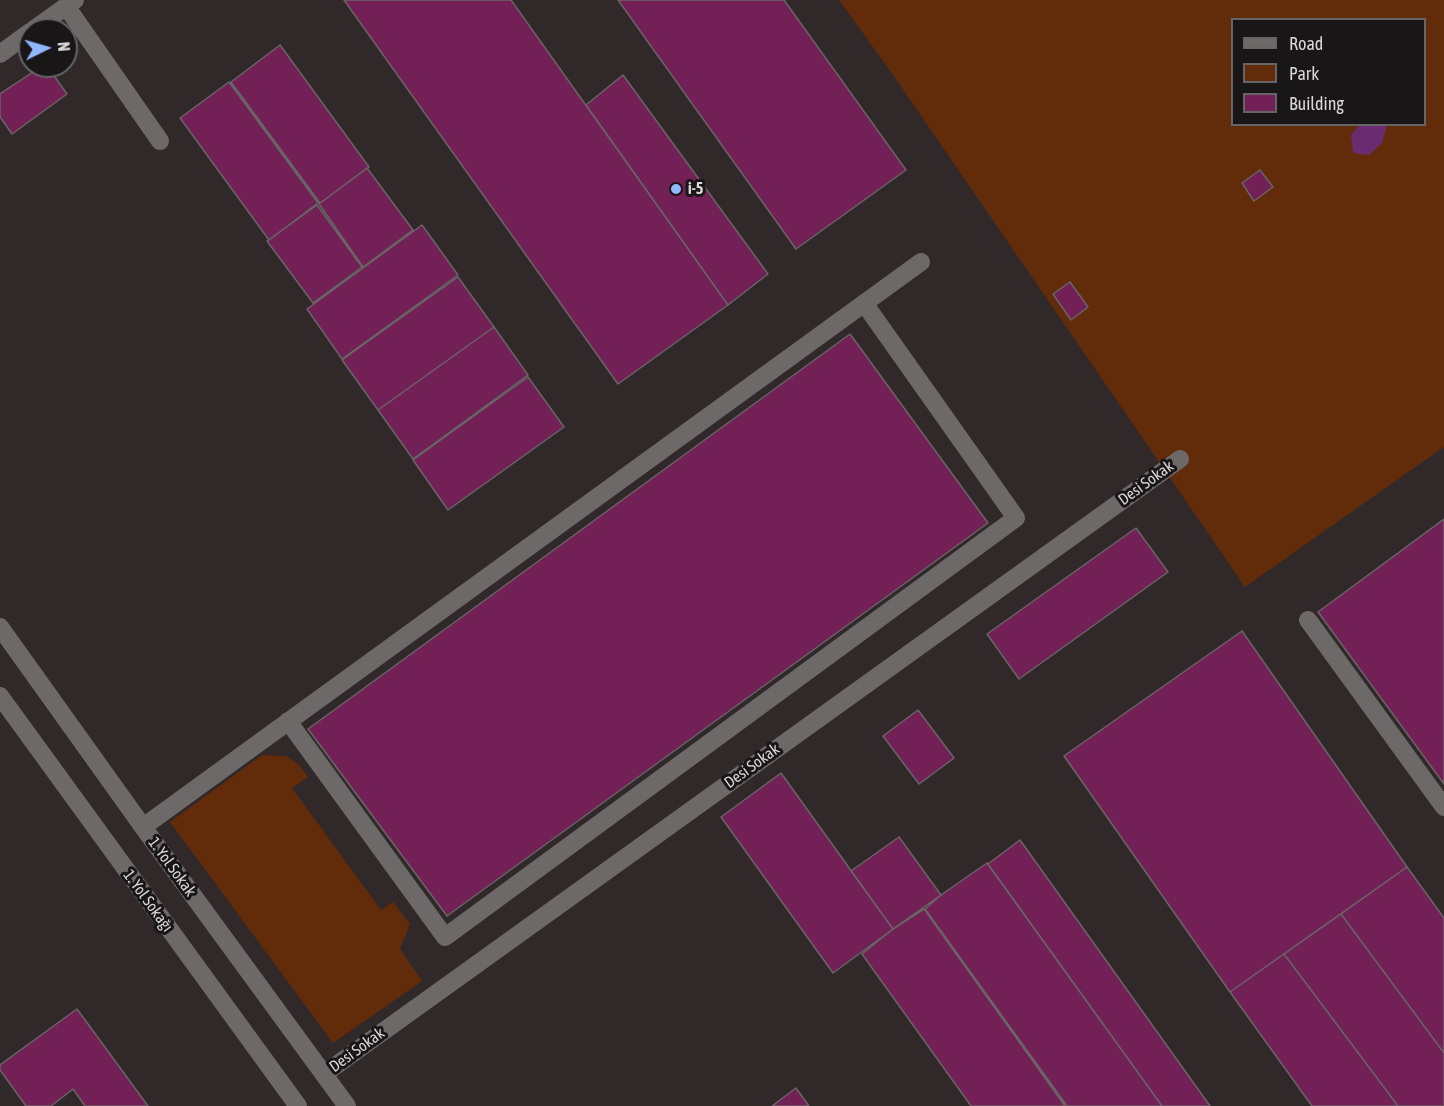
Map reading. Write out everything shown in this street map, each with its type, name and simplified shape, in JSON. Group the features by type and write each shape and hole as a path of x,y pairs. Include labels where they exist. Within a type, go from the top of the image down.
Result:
{"street":[{"path":"50,18 71,3 160,141"},
{"path":"0,54 18,41"},
{"path":"143,827 921,262"},
{"path":"288,721 445,936 455,929 1016,518 864,303"},
{"name":"Desi Sokak","path":"324,1074 1180,459"},
{"path":"1308,620 1444,807"},
{"name":"1. Yol Sokak","path":"0,627 347,1106"},
{"name":"1. Yol Sokağı","path":"0,696 298,1106"}],"shaded area":[{"path":"0,0 1444,0 1444,1106 0,1106"},
{"path":"1358,126 1387,126 1382,143 1369,155 1353,153 1351,135"}],"green space":[{"path":"839,0 1444,0 1444,447 1245,587 891,72"},
{"path":"262,755 286,756 299,765 308,777 292,788 381,910 393,902 410,924 400,949 422,981 333,1043 170,822"}],"building":[{"path":"344,0 511,0 728,305 618,384"},
{"path":"618,0 784,0 906,170 796,249"},
{"path":"280,45 369,167 320,203 231,82"},
{"name":"i-5","path":"623,75 768,274 728,305 586,105"},
{"path":"24,78 56,78 67,94 12,134 0,117 0,94"},
{"path":"229,82 318,203 269,240 180,118"},
{"path":"367,168 413,230 363,267 319,204"},
{"path":"1260,170 1273,187 1254,201 1242,183"},
{"path":"317,205 362,267 313,303 267,241"},
{"path":"422,225 458,275 342,359 307,309"},
{"path":"458,277 494,327 378,410 342,360"},
{"path":"1070,282 1088,307 1071,320 1053,294"},
{"path":"494,327 528,375 413,459 378,410"},
{"path":"850,334 988,523 447,916 308,729"},
{"path":"528,377 564,427 448,510 413,460"},
{"path":"1444,519 1444,784 1318,612"},
{"path":"1136,528 1168,572 1019,679 987,634"},
{"path":"1242,631 1407,867 1230,992 1064,756"},
{"path":"918,710 954,758 919,784 883,736"},
{"path":"781,773 893,929 833,973 721,817"},
{"path":"899,837 941,895 893,929 851,871"},
{"path":"1020,840 1210,1106 1162,1106 988,864"},
{"path":"987,863 1162,1106 1067,1106 925,909"},
{"path":"1407,867 1444,918 1444,1053 1341,914"},
{"path":"924,909 1065,1106 971,1106 862,954 893,929"},
{"path":"1341,914 1444,1053 1444,1106 1398,1106 1284,954"},
{"path":"1284,954 1398,1106 1312,1106 1230,992"},
{"path":"77,1009 148,1106 85,1106 73,1089 51,1106 26,1106 0,1070 0,1065"},
{"path":"796,1088 809,1106 772,1106"}],"place":[{"name":"i-5","path":"676,189"}]}
